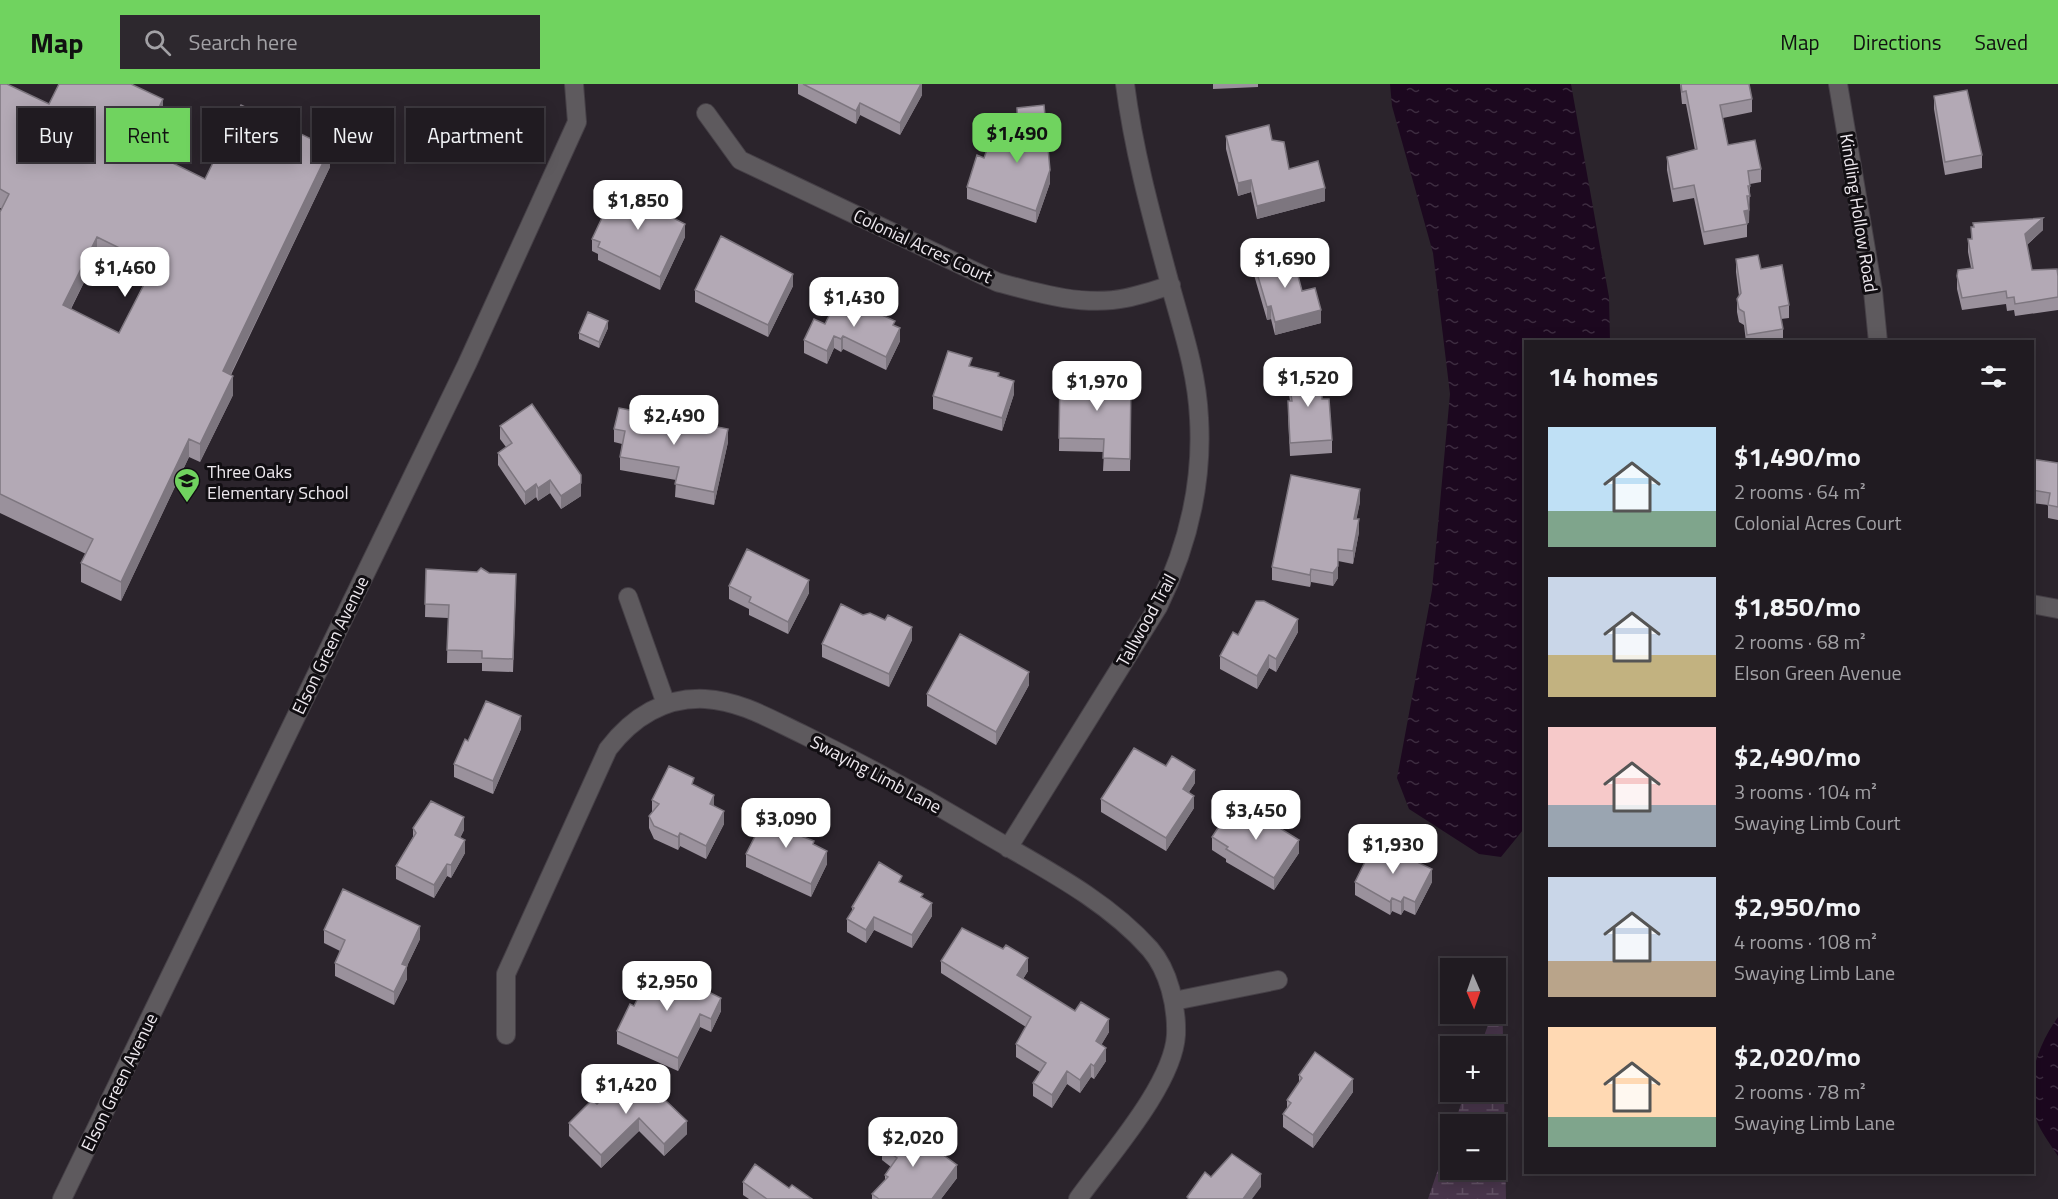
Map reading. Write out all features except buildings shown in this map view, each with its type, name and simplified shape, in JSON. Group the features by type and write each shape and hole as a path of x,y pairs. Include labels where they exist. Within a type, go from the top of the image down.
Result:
{"street":[{"name":"Elson Green Avenue","path":"62,1199 467,364 577,122 574,84"},
{"name":"Tallwood Trail","path":"1008,848 1158,607 1171,579 1193,506 1199,461 1199,416 1192,363 1132,141 1125,84"},
{"name":"Kindling Hollow Road","path":"1838,84 1873,291 1878,340"},
{"name":"Colonial Acres Court","path":"706,113 740,160 997,282 1038,293 1081,299 1124,299 1170,285"},
{"path":"628,597 666,704"},
{"path":"2034,604 2058,609"},
{"name":"Swaying Limb Lane","path":"506,1035 506,974 608,749 625,728 637,718 666,704 702,699 723,700 748,708 881,772 1084,894 1124,925 1151,950 1165,973 1174,1001 1176,1036 1170,1062 1159,1086 1078,1199"},
{"path":"1174,1001 1278,980"}],"green space":[{"path":"1488,1024 1503,1024 1503,1036 1484,1036"},
{"path":"1462,1102 1504,1102 1504,1114 1458,1114"},
{"path":"1440,1164 1440,1180 1506,1180 1506,1199 1428,1199"}],"water":[{"path":"1390,84 1571,84 1609,297 1610,340 1524,340 1524,826 1523,830 1501,857 1479,854 1409,809 1397,778 1432,590 1450,394 1433,253 1392,106"},
{"path":"2058,1017 2058,1156 2038,1124 2034,1113 2034,1068 2050,1028"}],"place":[{"name":"Three Oaks Elementary School","path":"187,504"}]}
